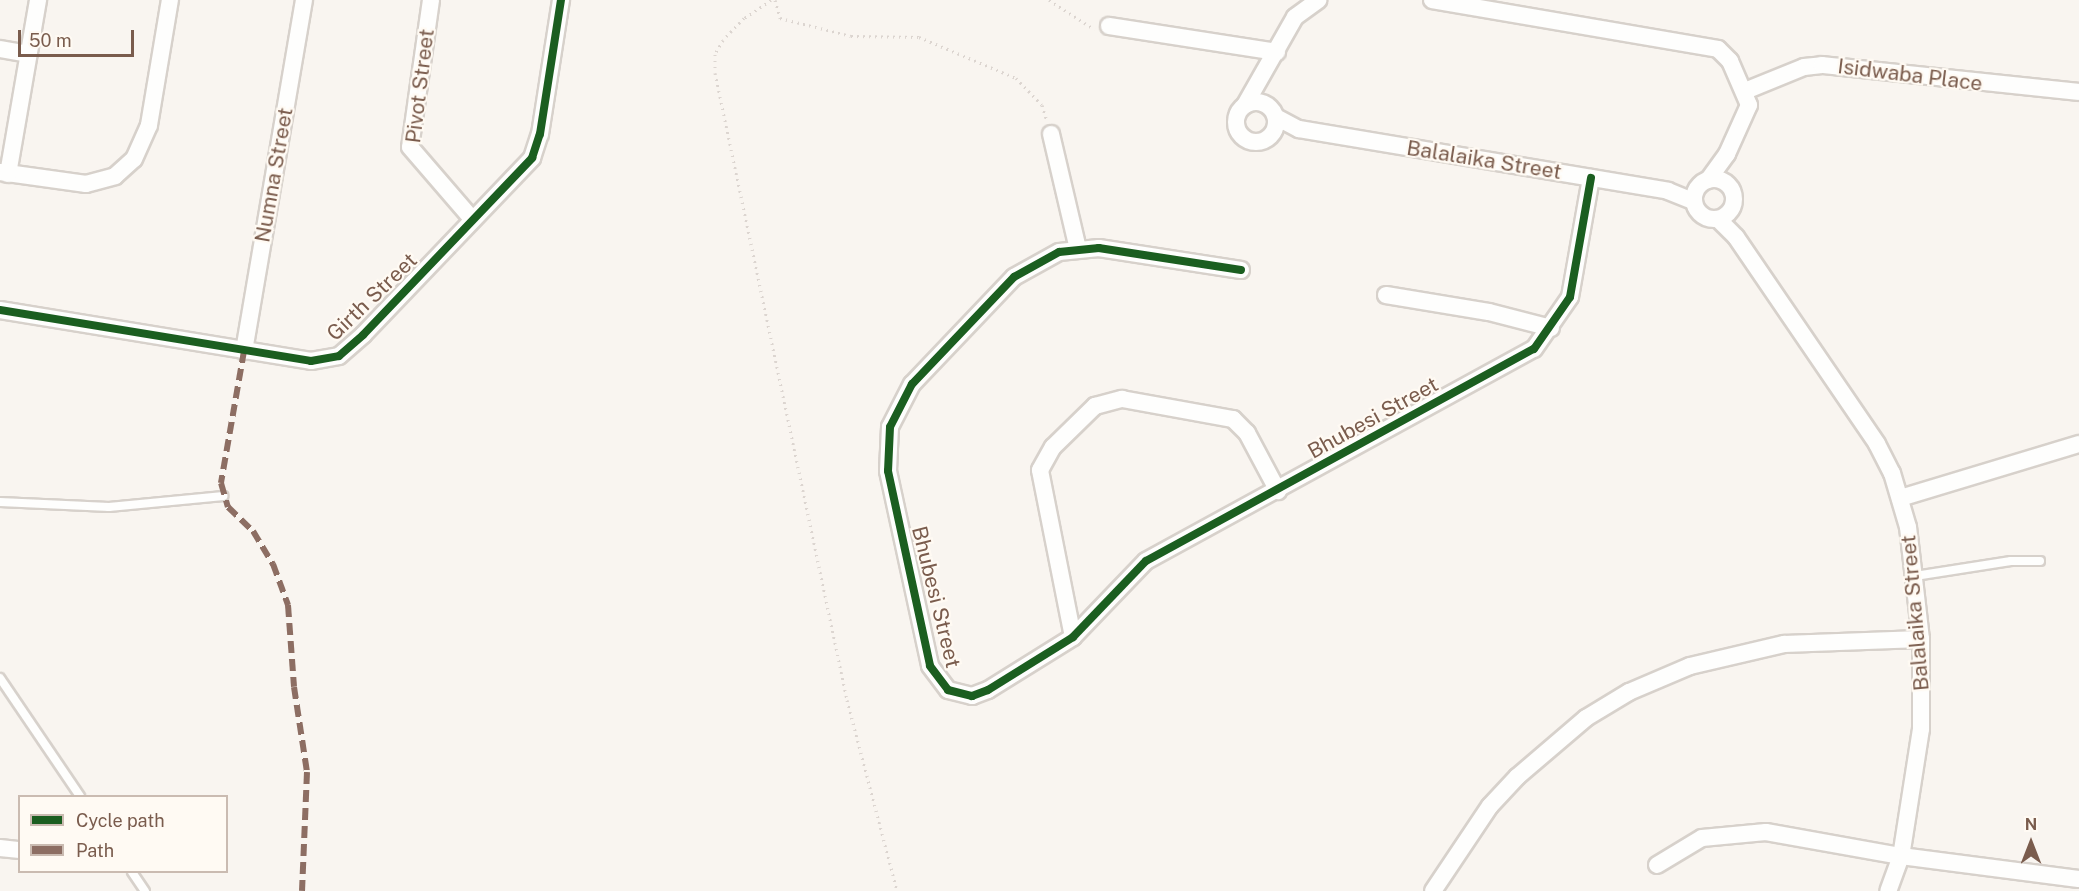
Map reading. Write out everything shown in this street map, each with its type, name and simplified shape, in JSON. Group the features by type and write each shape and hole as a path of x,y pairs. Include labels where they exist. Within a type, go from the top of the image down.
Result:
{"street":[{"path":"38,0 4,173 86,184 114,176 134,159 149,125 170,0"},
{"name":"Numna Street","path":"244,351 304,0"},
{"name":"Pivot Street","path":"431,0 410,147 473,220"},
{"name":"Girth Street","path":"0,310 311,361 339,356 363,335 473,220 536,150 561,0"},
{"path":"1266,73 1264,103 1276,117 1272,135 1254,142 1240,134 1236,119 1266,73 1295,17 1318,0"},
{"path":"1432,0 1711,47 1726,56 1746,91 1746,116 1727,154 1700,189 1701,215 1718,219 1733,207 1734,194 1726,183 1727,154"},
{"path":"1109,26 1277,52"},
{"path":"0,50 29,54"},
{"name":"Isidwaba Place","path":"1746,91 1804,67 1822,65 2079,92"},
{"path":"1245,105 1264,103"},
{"name":"Balalaika Street","path":"1276,117 1299,129 1668,190 1700,189"},
{"name":"Balalaika Street","path":"1272,135 1299,129"},
{"path":"1051,134 1078,249"},
{"name":"Bhubesi Street","path":"1241,270 1100,248 1078,249 1044,258 1014,277 922,372 894,414 887,454 926,652 939,683 961,695 982,693 1073,637 1146,561 1522,358 1551,328 1570,297 1591,178"},
{"path":"1700,189 1726,183"},
{"name":"Balalaika Street","path":"1733,207 1736,237"},
{"name":"Balalaika Street","path":"1718,219 1736,237 1877,444 1900,498 1916,576 1921,639 1921,729 1901,856 1888,891"},
{"path":"1386,295 1489,312 1551,328"},
{"path":"1073,637 1040,470 1053,447 1095,406 1122,399 1233,419 1247,434 1278,491"},
{"path":"1900,498 2079,444"},
{"path":"1433,891 1490,806 1517,777 1586,718 1629,692 1690,666 1784,644 1921,639"},
{"path":"1657,865 1702,838 1752,833 1785,834 1901,856 2079,879"},
{"path":"0,848 18,850"}],"lane":[{"path":"0,502 110,507 223,496"},
{"path":"1916,576 2011,561 2040,561"},
{"path":"0,678 79,795"},
{"path":"133,873 145,891"}],"path":[{"path":"771,0 744,18 723,40 715,54 715,73 757,258 845,692 897,891"},
{"path":"775,0 780,18 798,24 851,36 919,37 1016,78 1042,105 1051,134"},
{"path":"1049,0 1080,24 1099,31 1109,26"}],"marked path":[{"path":"244,351 221,483 228,507 253,531 273,564 288,605 294,687 307,772 302,891"}],"cycle path":[{"path":"0,310 311,361 339,356 363,335 532,158 540,134 561,0"},
{"path":"1241,270 1099,248 1059,252 1014,277 912,384 890,427 888,471 930,666 948,690 972,696 988,690 1073,637 1146,561 1534,349 1570,297 1591,178"}]}
